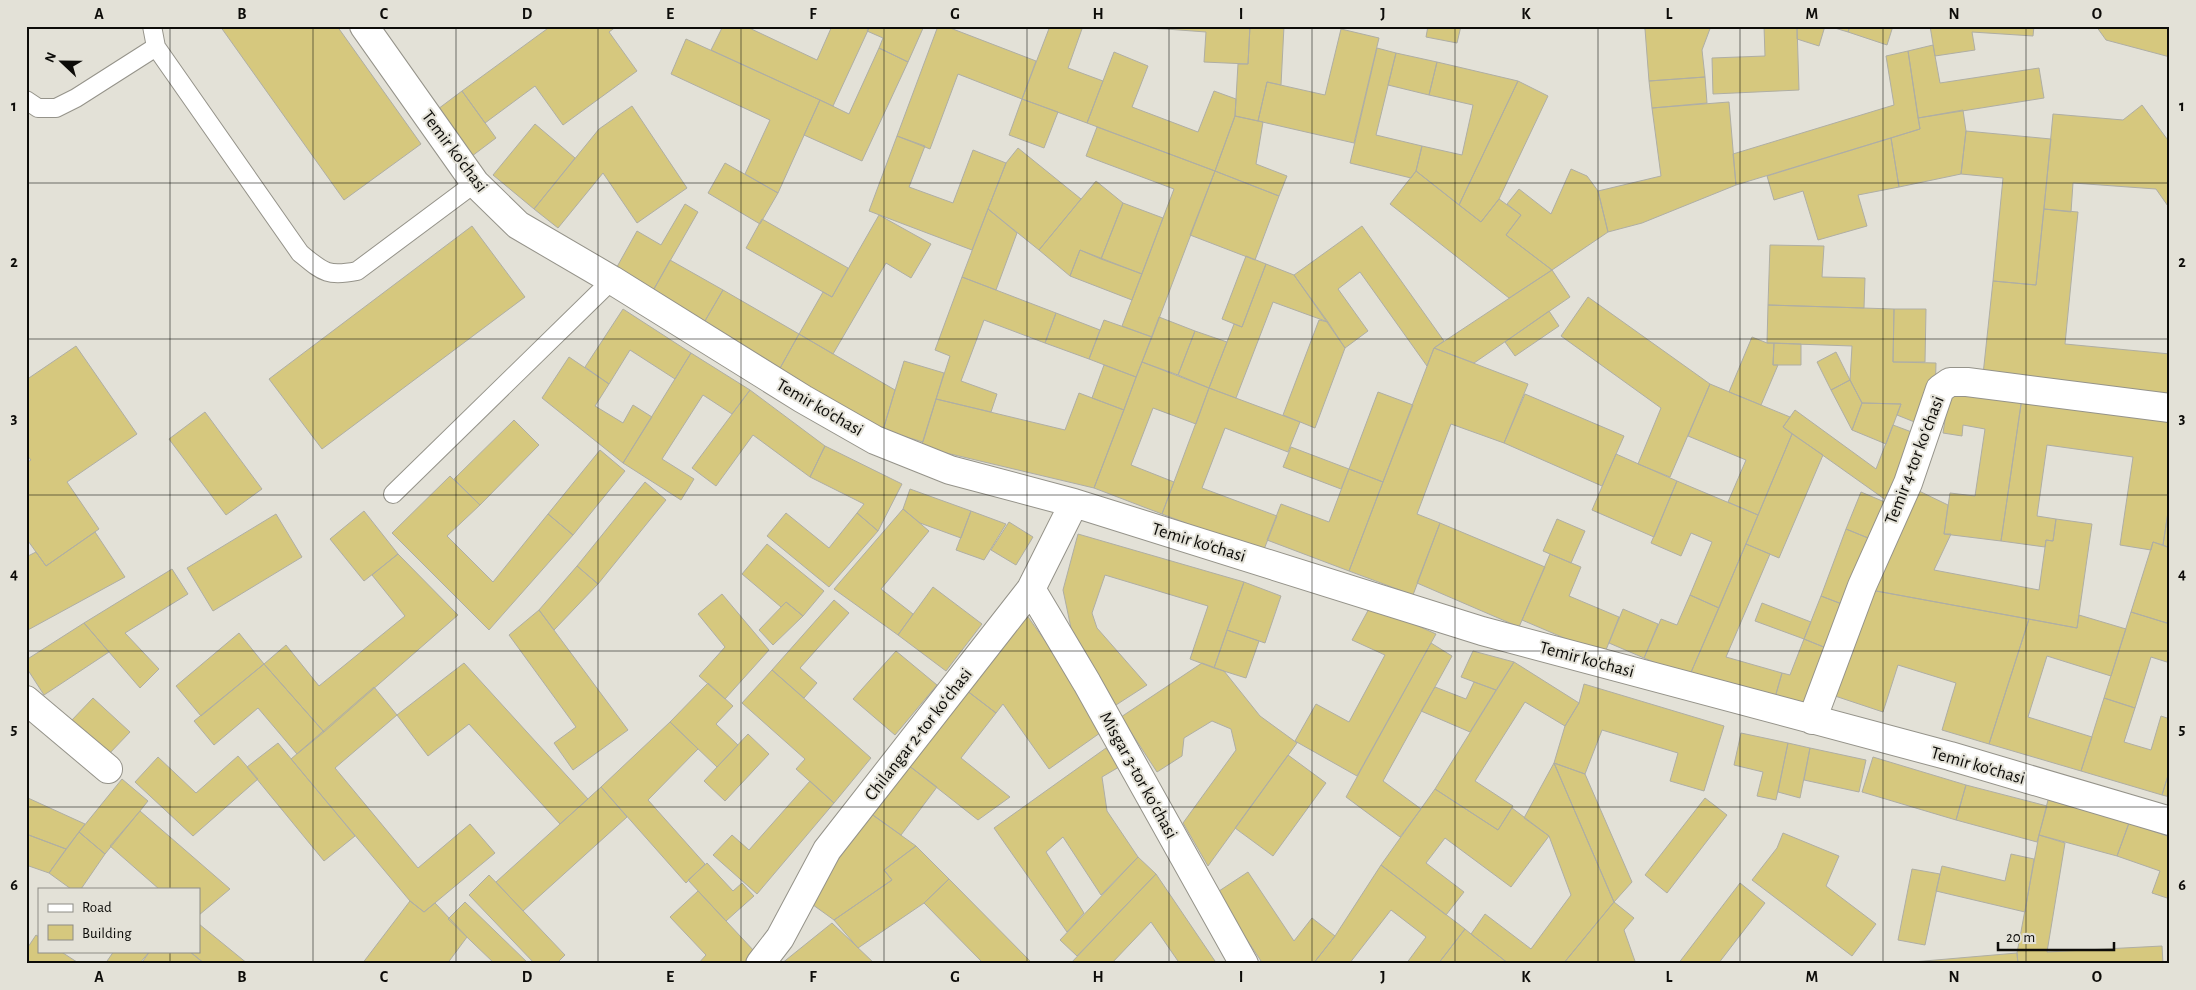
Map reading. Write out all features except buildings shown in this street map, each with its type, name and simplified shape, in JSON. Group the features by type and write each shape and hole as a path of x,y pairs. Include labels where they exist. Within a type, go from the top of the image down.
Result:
{"street":[{"name":"Temir ko'chasi","path":"364,26 475,183 518,225 612,280 803,399 875,440 950,470 1074,503 1482,631 1950,756 2170,821"},
{"name":"Temir 4-tor koʻchasi","path":"1812,720 1862,586 1908,483 1940,389 1950,382 1967,382 2170,408"},
{"name":"Chilangar 2-tor koʻchasi","path":"760,964 780,938 827,850 1031,589 1074,503"},
{"name":"Misgar 3-tor koʻchasi","path":"1031,589 1092,692 1244,964"},
{"path":"26,700 108,770"}],"lane":[{"path":"152,26 156,47 300,253 321,271 339,275 358,271 475,183"},
{"path":"26,100 38,108 56,108 76,98 156,47"},
{"path":"393,494 612,280"}]}
